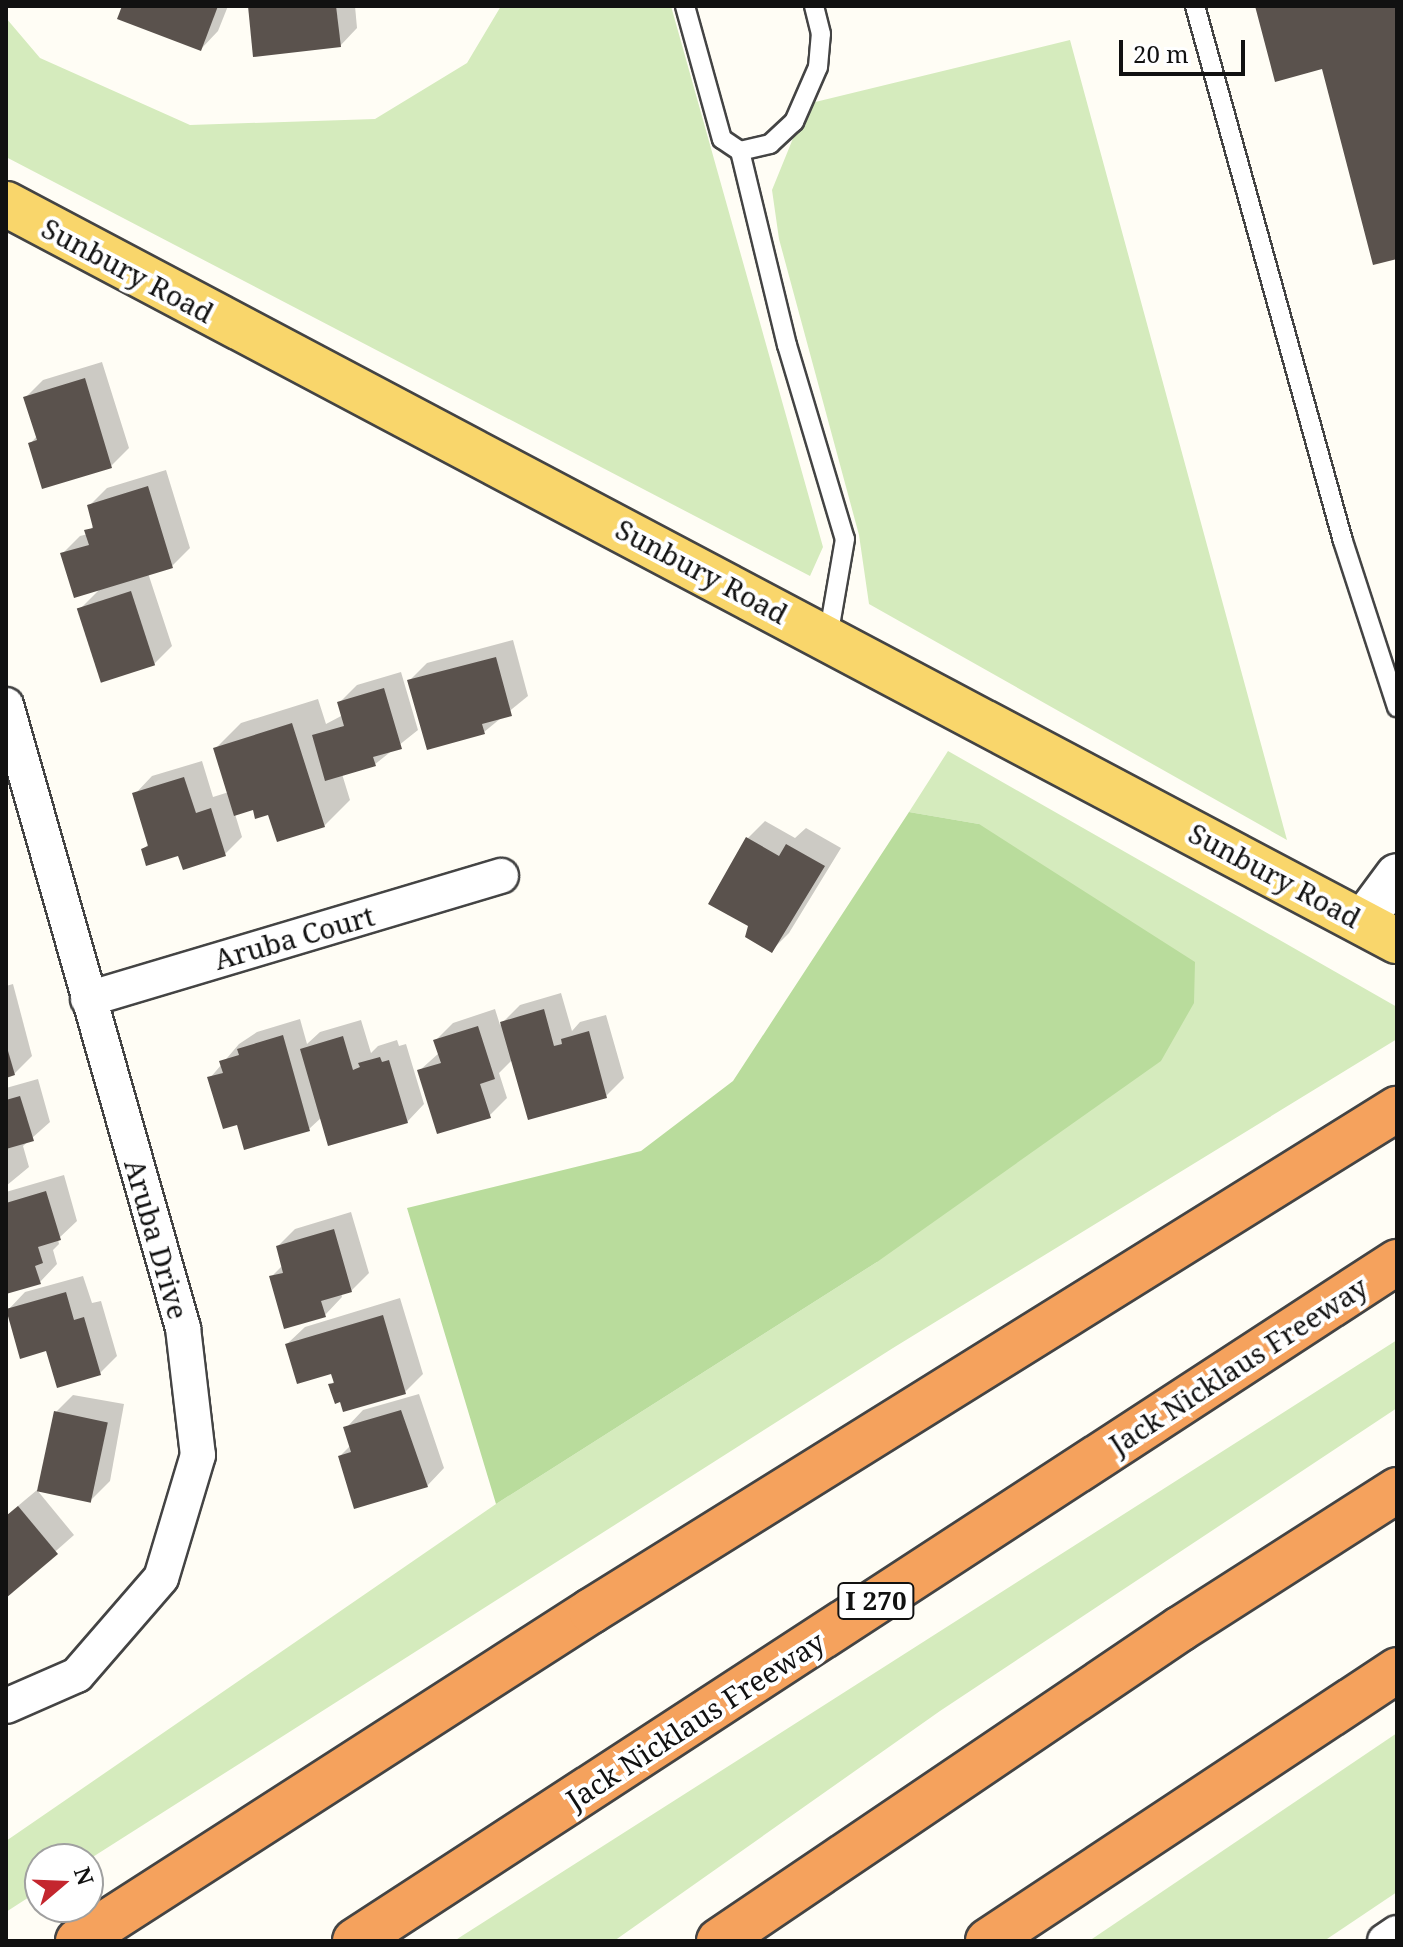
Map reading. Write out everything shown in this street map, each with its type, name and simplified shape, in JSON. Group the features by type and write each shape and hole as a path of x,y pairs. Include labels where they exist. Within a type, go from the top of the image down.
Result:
{"highway":[{"path":"78,1941 591,1611 1397,1109"},
{"name":"Jack Nicklaus Freeway","path":"355,1941 1397,1262"},
{"path":"719,1941 1180,1629 1397,1490"},
{"path":"988,1941 1397,1670"}],"main road":[{"name":"Sunbury Road","path":"6,204 1380,931"}],"street":[{"name":"Aruba Drive","path":"6,705 183,1328 198,1455 161,1578 77,1675 6,1706"},
{"path":"1380,931 1397,875"},
{"name":"Aruba Court","path":"88,999 501,876"},
{"path":"1385,1941 1397,1933"}],"lane":[{"path":"685,6 722,139 740,151 787,345 845,539 828,637"},
{"path":"740,151 770,144 794,122 818,67 821,34 814,6"},
{"path":"1195,6 1343,541 1397,707"}],"green space":[{"path":"501,6 671,6 823,547 810,576 6,157 6,18 40,58 190,125 375,119 467,63"},
{"path":"1070,40 1287,840 869,604 859,535 779,239 772,190 807,104"},
{"path":"948,751 1397,1007 1397,1039 893,1348 104,1850 104,1843 24,1843 24,1900 6,1912 6,1841 496,1504 877,1262 979,824 909,812"},
{"path":"909,812 979,824 1195,962 1194,1003 1161,1061 877,1262 496,1504 407,1208 641,1151 733,1081"},
{"path":"1397,1340 1397,1408 940,1711 614,1941 454,1941"},
{"path":"1397,1733 1397,1892 1324,1941 1089,1941"}],"building":[{"path":"122,6 218,6 201,51 117,19"},
{"path":"248,6 336,6 341,47 253,57"},
{"path":"1255,6 1397,6 1397,259 1373,265 1322,69 1275,82"},
{"path":"85,378 112,468 42,489 28,443 37,440 23,397"},
{"path":"148,486 173,568 74,598 60,553 89,545 84,530 93,528 87,505"},
{"path":"131,591 155,665 101,683 77,609"},
{"path":"496,657 512,716 482,724 485,734 427,750 407,680"},
{"path":"384,688 402,749 373,757 376,766 325,781 312,735 344,726 337,702"},
{"path":"292,723 325,827 277,842 268,815 255,819 253,810 234,816 213,748"},
{"path":"184,777 196,813 211,808 226,856 183,870 178,856 146,866 141,849 148,846 132,793"},
{"path":"746,837 779,856 786,844 825,866 772,953 745,937 748,926 708,904"},
{"path":"544,1009 554,1046 562,1044 561,1039 589,1031 607,1098 528,1120 500,1022"},
{"path":"478,1026 495,1079 480,1084 491,1118 437,1134 417,1070 441,1063 433,1040"},
{"path":"283,1035 310,1131 244,1150 237,1125 223,1129 207,1077 223,1073 219,1061 239,1055 237,1049"},
{"path":"343,1036 353,1070 360,1067 358,1063 380,1057 382,1062 389,1060 408,1123 328,1146 300,1049"},
{"path":"6,1044 15,1075 6,1078"},
{"path":"20,1096 34,1141 6,1149 6,1100"},
{"path":"46,1191 61,1240 38,1247 43,1263 35,1266 41,1284 6,1294 6,1203"},
{"path":"334,1229 352,1292 321,1301 326,1317 284,1329 269,1276 283,1273 276,1246"},
{"path":"66,1292 74,1320 84,1317 101,1375 57,1388 46,1351 20,1359 6,1309"},
{"path":"383,1315 406,1394 343,1412 340,1402 335,1404 328,1384 334,1383 331,1374 297,1384 285,1344"},
{"path":"401,1410 428,1487 354,1509 338,1456 351,1452 343,1427"},
{"path":"54,1411 108,1422 91,1503 37,1491"},
{"path":"18,1506 58,1554 6,1598 6,1516"}]}
